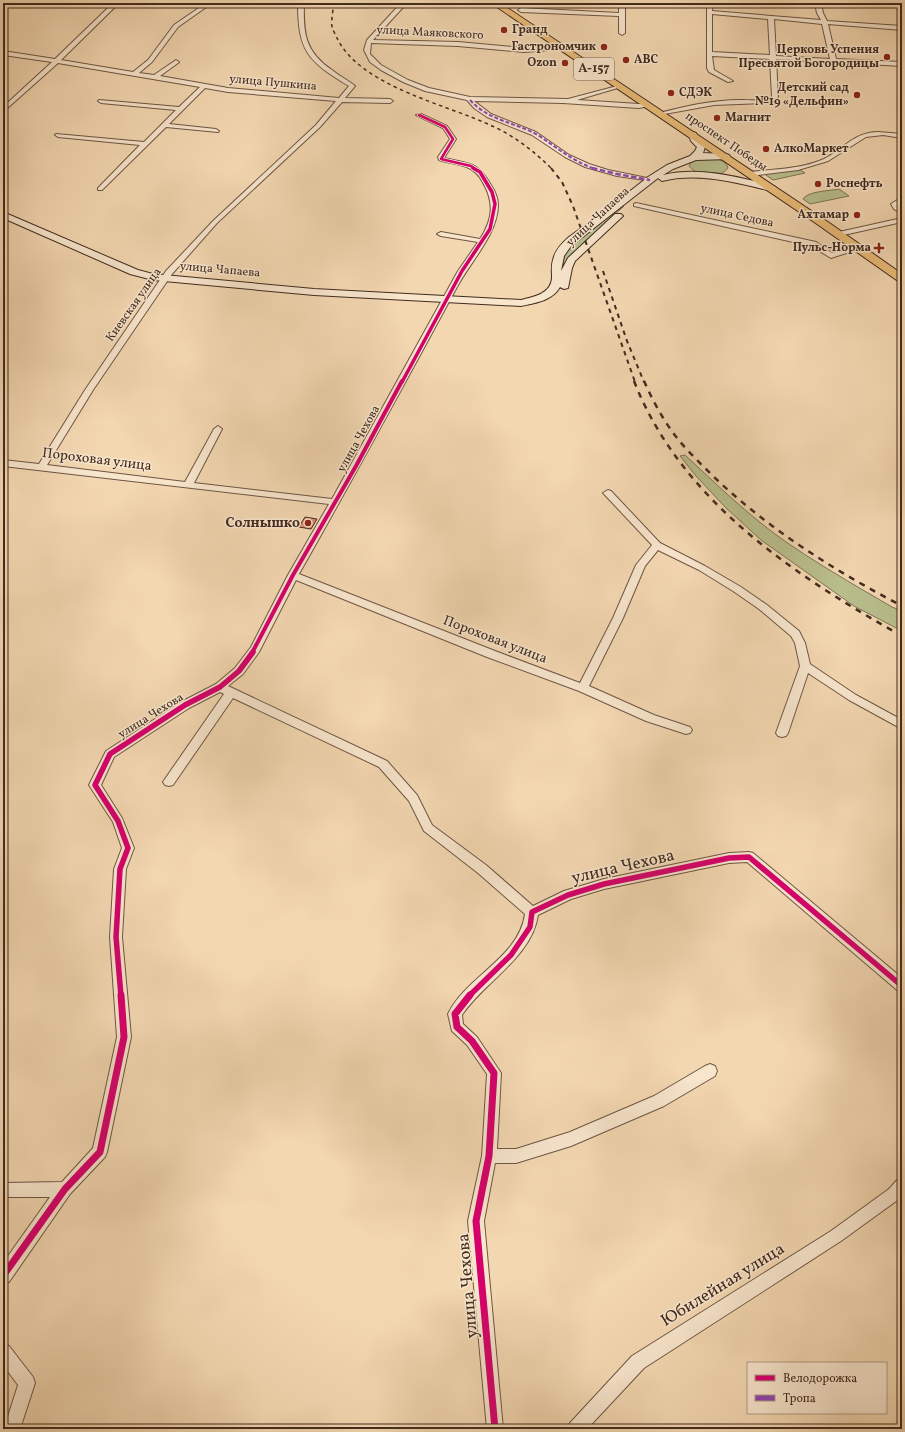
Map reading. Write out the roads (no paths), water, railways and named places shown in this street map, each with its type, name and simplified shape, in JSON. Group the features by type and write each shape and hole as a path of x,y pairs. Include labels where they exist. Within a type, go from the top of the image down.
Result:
{"main road":[{"name":"проспект Победы","path":"495,3 726,157 902,278"},
{"path":"693,135 695,141 701,147 701,150 693,158"},
{"name":"улица Чапаева","path":"3,215 134,272 153,277 314,292 521,302 544,296 552,292 556,287 557,261 560,252 577,235 621,204 650,180 673,166 693,158 702,156 726,157"},
{"path":"684,162 683,167 692,175"},
{"path":"716,178 729,174 734,170 735,164"},
{"name":"улица Чапаева","path":"447,299 467,303 512,307 536,305 556,296 564,287 567,268 571,260 656,182 668,175 692,175 716,178 756,184 771,188"}],"street":[{"path":"3,110 57,61 99,18 116,3"},
{"path":"134,74 150,60 176,26 209,3"},
{"name":"Киевская улица","path":"41,468 89,390 165,278 215,222 318,126 352,86 318,63 305,46 300,27 302,3"},
{"path":"404,3 369,41 366,46 366,53 371,60 390,73 420,88 470,100 565,101 639,106 647,105"},
{"path":"622,3 622,33"},
{"path":"710,3 709,27 711,71 730,81"},
{"path":"818,3 820,13 825,23 834,60"},
{"path":"837,3 902,5"},
{"path":"522,10 622,14"},
{"path":"710,12 825,23 902,28"},
{"path":"661,114 717,103 772,100 775,96 770,17"},
{"name":"улица Маяковского","path":"369,41 451,44 524,50 561,47"},
{"name":"улица Пушкина","path":"3,53 228,90 340,100 390,101"},
{"path":"710,54 902,64"},
{"path":"155,77 176,62"},
{"path":"100,188 204,86"},
{"path":"565,101 619,86"},
{"path":"470,100 485,114 501,122 544,138 566,155 581,164 599,171 650,180"},
{"path":"101,101 180,109"},
{"name":"улица Чехова","path":"64,1189 100,1152 124,1037 116,937 120,870 128,848 118,821 95,785 110,754 185,705 220,687 239,671 255,649 293,576 447,299 490,228 495,204 490,187 480,172 471,166 441,159 453,139 445,127 419,115"},
{"path":"164,125 216,131"},
{"path":"751,174 798,168 826,160 871,133 902,136"},
{"path":"58,135 145,144"},
{"path":"902,199 894,204 896,208 902,212"},
{"name":"улица Седова","path":"636,205 813,244 831,256 858,248"},
{"path":"839,234 902,220"},
{"path":"441,234 482,241"},
{"path":"188,485 218,429"},
{"name":"Пороховая улица","path":"3,462 41,468 335,502"},
{"path":"608,493 656,545 702,568 764,607 796,634 800,643 804,666 782,733"},
{"path":"583,688 618,618 641,565 656,545"},
{"name":"Пороховая улица","path":"293,576 491,654 583,688 650,718 686,730"},
{"path":"804,666 827,683 863,705 902,725"},
{"path":"220,687 383,764 413,798 428,828 482,869 532,912"},
{"path":"169,782 231,692"},
{"name":"улица Чехова","path":"495,1429 476,1221 489,1156 494,1073 472,1041 457,1027 455,1014 464,1001 511,955 530,927 532,912 568,895 604,884 730,858 749,857 902,986"},
{"path":"489,1156 516,1156 571,1139 659,1101 710,1071"},
{"name":"Юбилейная улица","path":"576,1429 638,1362 836,1236 894,1194 902,1185"},
{"path":"3,1190 64,1189"},
{"path":"3,1276 64,1189"},
{"path":"3,1352 27,1383 12,1429"}],"railway":[{"path":"334,3 332,21 333,30 348,55 364,69 405,92 499,129 523,144 551,168"},
{"path":"551,168 562,182 573,206 635,382"},
{"path":"603,271 627,341 644,382"},
{"path":"634,381 655,424 681,463 711,498 745,531 782,560 821,587 902,636"},
{"path":"644,381 661,415 679,440 704,467 736,497 781,532 828,564 902,606"}],"place":[{"name":"Гранд","path":"504,30"},
{"name":"Гастрономчик","path":"604,47"},
{"name":"Церковь Успения Пресвятой Богородицы","path":"887,57"},
{"name":"ABC","path":"626,60"},
{"name":"Ozon","path":"565,63"},
{"name":"СДЭК","path":"671,93"},
{"name":"Детский сад №19 «Дельфин»","path":"857,95"},
{"name":"Магнит","path":"717,118"},
{"name":"АлкоМаркет","path":"766,149"},
{"name":"Роснефть","path":"818,184"},
{"name":"Ахтамар","path":"857,215"},
{"name":"Пульс-Норма","path":"879,248"},
{"name":"Солнышко","path":"308,523"}]}
